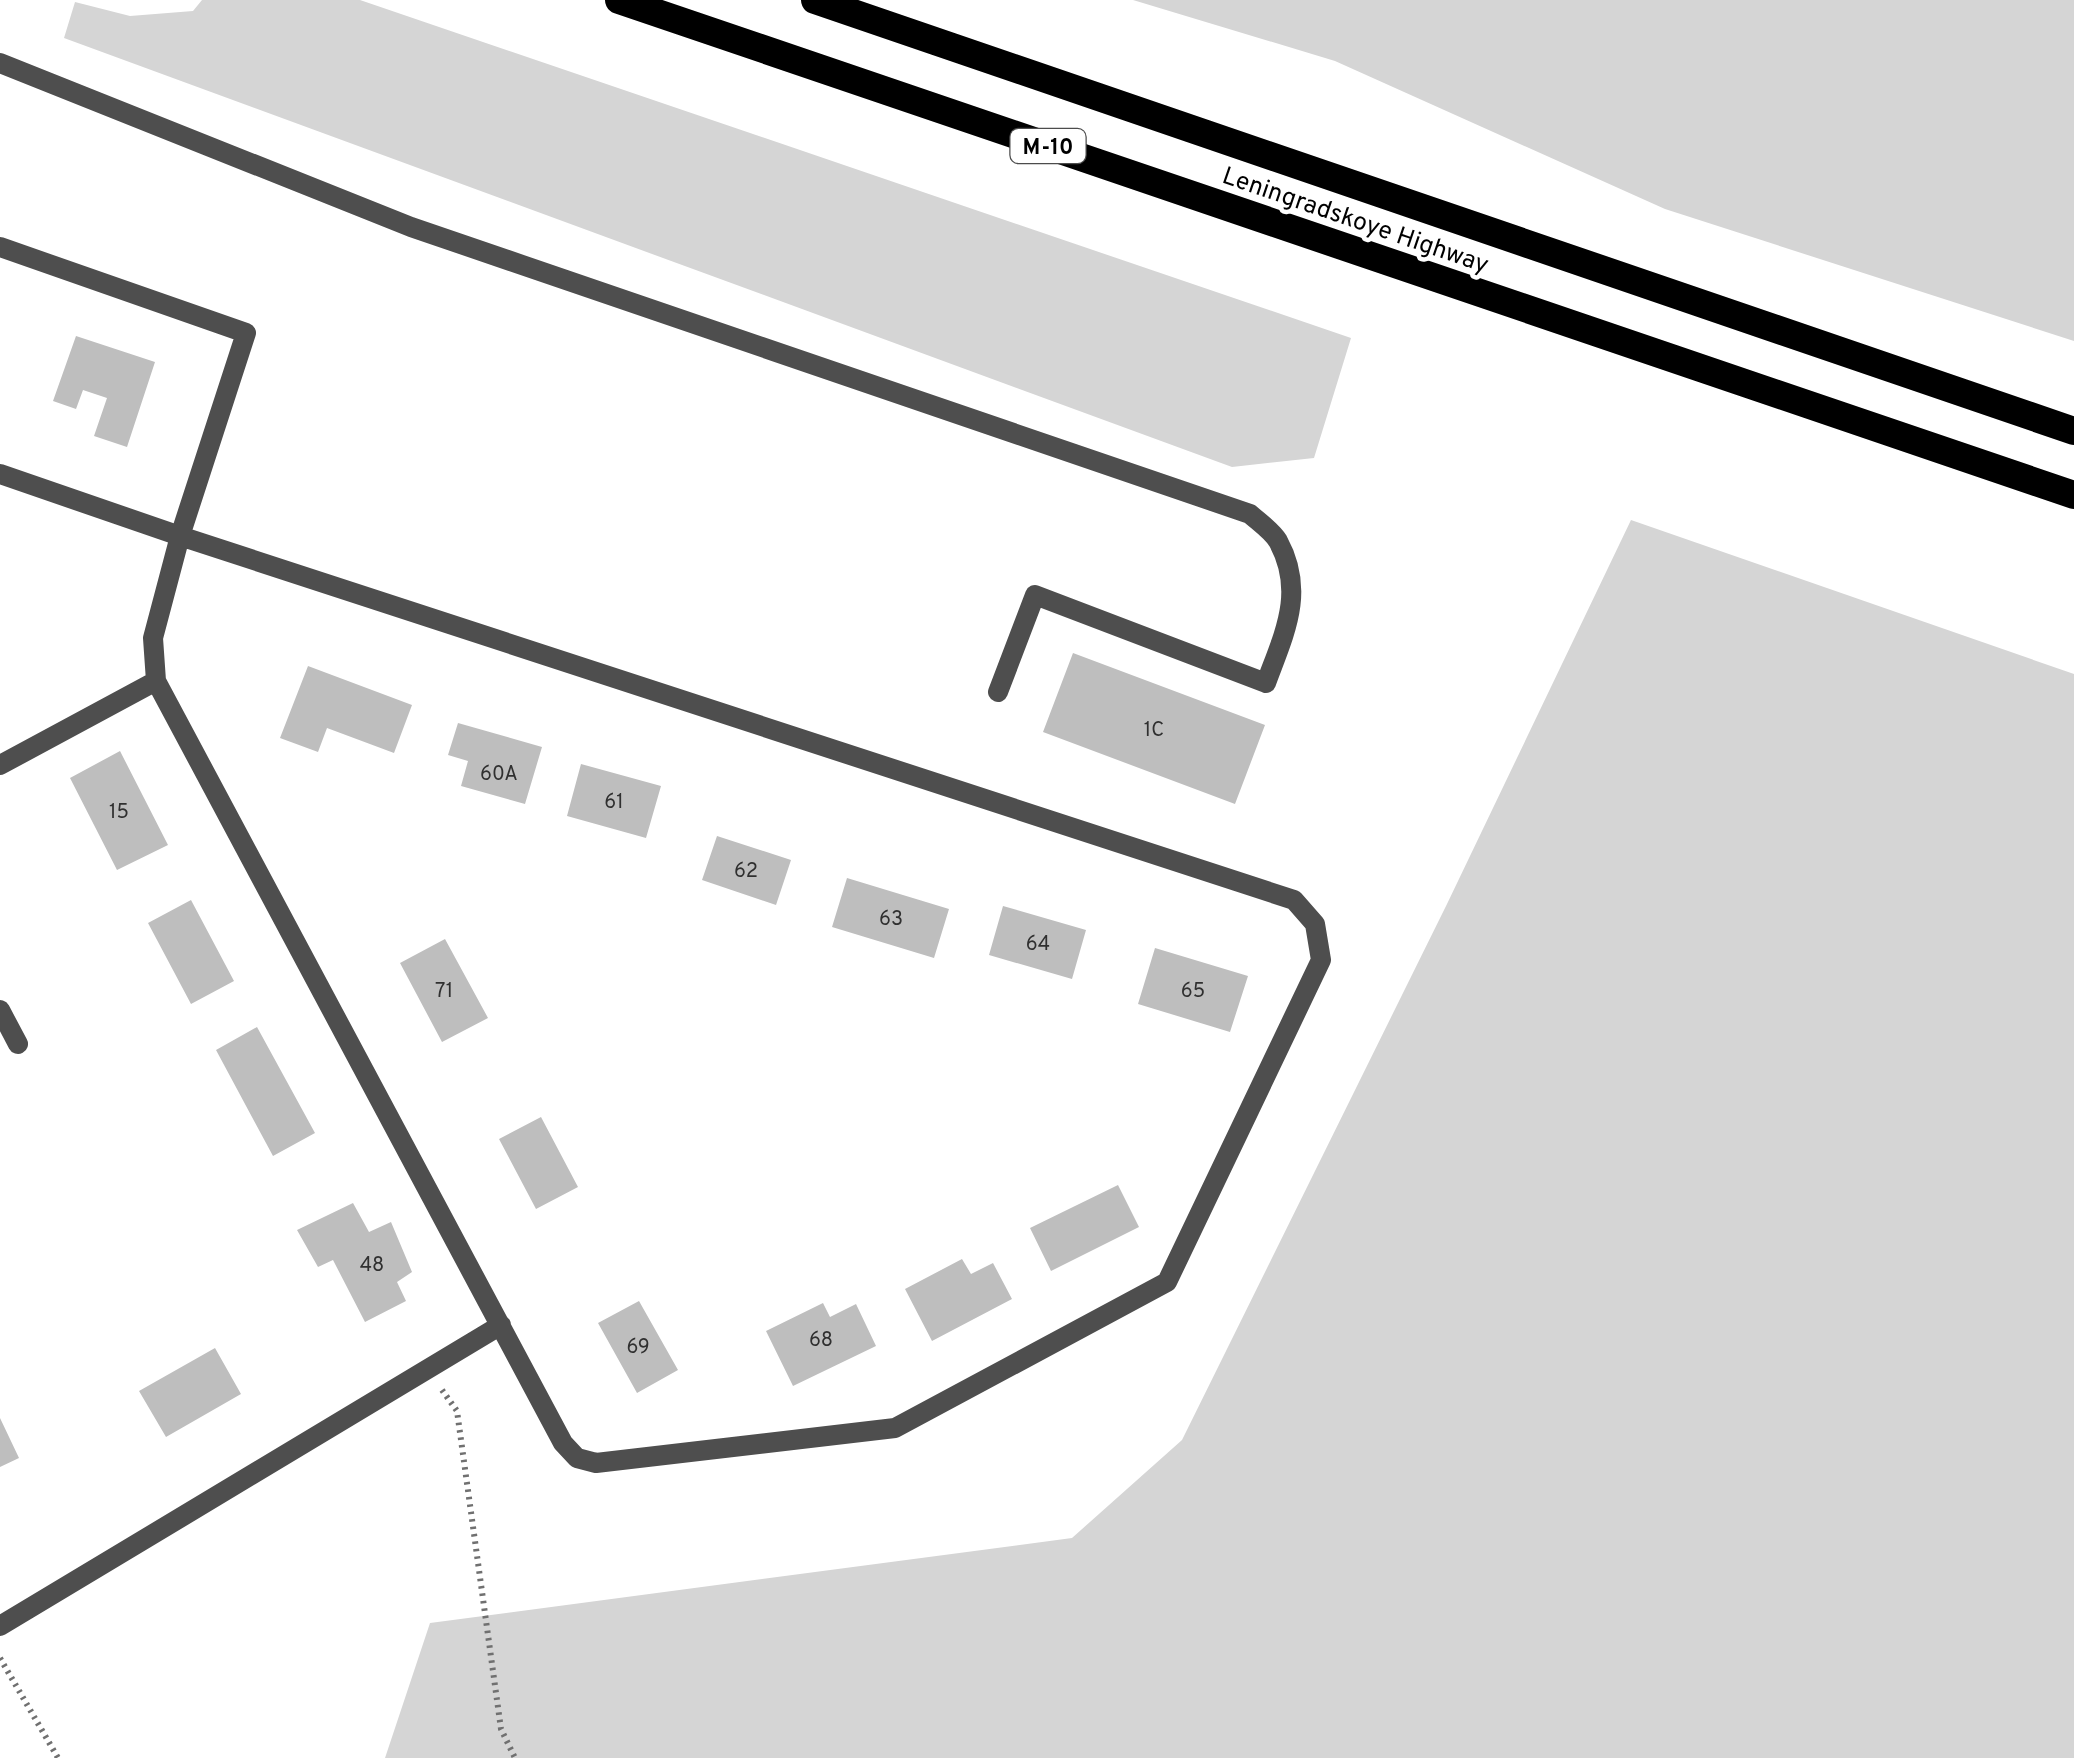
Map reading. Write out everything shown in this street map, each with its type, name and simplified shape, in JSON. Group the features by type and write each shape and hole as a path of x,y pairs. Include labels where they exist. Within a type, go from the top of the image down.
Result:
{"highway":[{"name":"Leningradskoye Highway","path":"619,0 2074,495"},
{"name":"Leningradskoye Highway","path":"814,0 2074,430"}],"street":[{"path":"0,64 411,227 1250,514 1277,539 1290,575 1292,614 1266,683 1035,596 998,692"},
{"path":"0,246 246,333 180,536 152,638 156,681 563,1444 577,1458 596,1463 895,1428 1167,1282 1320,960 1316,924 1294,900 180,536 0,474"},
{"path":"0,765 156,681"},
{"path":"0,1010 18,1044"},
{"path":"0,1626 502,1326"}],"path":[{"path":"428,1370 457,1411 500,1729 514,1758"},
{"path":"0,1658 58,1758"}],"shaded area":[{"path":"202,0 360,0 1351,338 1314,458 1232,467 64,38 75,2 130,16 193,11"},
{"path":"1133,0 2074,0 2074,341 1665,209 1335,61"},
{"path":"1631,520 2074,674 2074,1758 385,1758 430,1623 1072,1538 1182,1440 1447,904"}],"building":[{"path":"76,336 155,362 127,447 94,436 107,398 83,390 76,409 53,401"},
{"path":"1073,653 1265,725 1235,804 1043,732"},
{"path":"308,666 412,705 394,753 327,728 318,752 280,738"},
{"path":"458,723 542,747 525,804 461,786 468,761 448,755"},
{"path":"120,751 168,845 117,870 70,778"},
{"path":"581,764 661,786 646,838 567,816"},
{"path":"717,836 791,860 776,905 702,880"},
{"path":"847,878 949,909 934,958 832,927"},
{"path":"191,900 234,981 191,1004 148,923"},
{"path":"1003,906 1086,930 1072,979 989,955"},
{"path":"445,939 488,1018 442,1042 400,963"},
{"path":"1155,948 1248,976 1230,1032 1138,1004"},
{"path":"257,1027 315,1133 273,1156 216,1050"},
{"path":"541,1117 578,1187 536,1209 499,1139"},
{"path":"1118,1185 1139,1227 1051,1271 1030,1228"},
{"path":"353,1203 369,1232 391,1222 412,1272 397,1282 406,1301 365,1322 333,1260 318,1267 297,1230"},
{"path":"962,1259 971,1274 993,1263 1012,1299 932,1341 905,1289"},
{"path":"639,1301 678,1370 637,1393 598,1323"},
{"path":"823,1303 830,1317 856,1304 876,1346 793,1386 766,1331"},
{"path":"215,1348 241,1394 166,1437 139,1391"},
{"path":"0,1418 19,1458 0,1467"}]}
